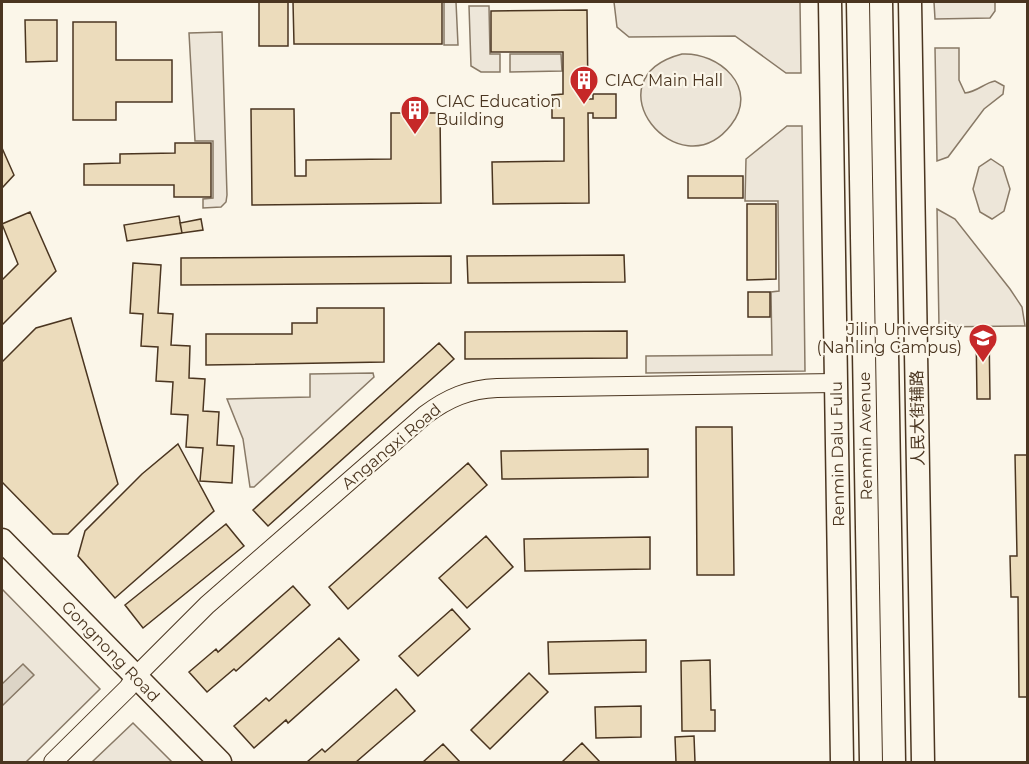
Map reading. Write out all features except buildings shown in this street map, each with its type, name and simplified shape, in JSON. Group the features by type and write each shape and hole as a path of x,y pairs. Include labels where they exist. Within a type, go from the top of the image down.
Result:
{"main road":[{"name":"Renmin Dalu Fulu","path":"830,2 842,762"},
{"name":"Renmin Avenue","path":"858,2 871,762"},
{"name":"Renmin Avenue","path":"881,2 894,762"},
{"name":"人民大街辅路","path":"910,2 923,762"},
{"name":"Gongnong Road","path":"2,540 202,762"},
{"name":"Gongnong Road","path":"2,559 220,762"}],"street":[{"name":"Angangxi Road","path":"52,762 207,604 425,415 453,396 467,391 497,388 836,384"}],"shaded area":[{"path":"444,2 456,2 458,45 444,45"},
{"path":"614,2 800,2 801,73 786,73 735,36 629,37 617,27"},
{"path":"934,2 995,2 995,11 990,18 935,19"},
{"path":"469,6 489,6 490,54 500,54 500,72 481,72 471,66"},
{"path":"222,32 227,195 226,202 221,207 203,208 203,199 213,198 213,141 195,141 189,33"},
{"path":"935,48 959,48 959,80 965,93 995,81 1004,86 1003,94 984,109 948,157 937,161"},
{"path":"510,54 561,54 562,71 510,72"},
{"path":"682,54 709,59 731,75 738,86 741,98 739,111 731,125 710,142 688,146 668,139 651,124 642,105 642,85 655,67"},
{"path":"787,126 802,126 805,371 646,373 646,356 772,355 771,292 779,291 778,201 745,201 746,159"},
{"path":"991,159 1003,167 1010,189 1004,211 992,219 980,212 973,189 979,167"},
{"path":"937,209 955,219 1010,289 1022,307 1025,326 939,327"},
{"path":"373,373 374,377 254,487 250,487 243,439 227,399 310,397 310,374"},
{"path":"2,589 100,689 26,762 2,762"},
{"path":"23,664 34,675 2,706 2,684"},
{"path":"133,723 172,762 92,762"}],"place":[{"name":"CIAC Main Hall","path":"584,106"},
{"name":"CIAC Education Building","path":"415,136"},
{"name":"Jilin University (Nanling Campus)","path":"983,364"}]}
